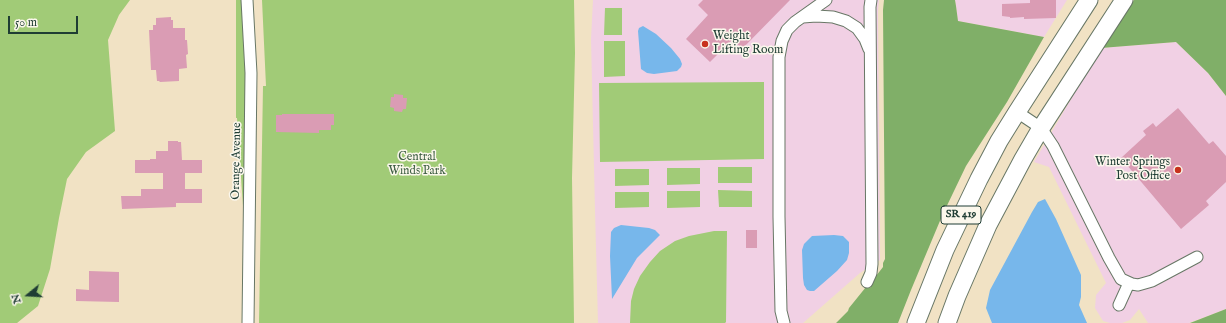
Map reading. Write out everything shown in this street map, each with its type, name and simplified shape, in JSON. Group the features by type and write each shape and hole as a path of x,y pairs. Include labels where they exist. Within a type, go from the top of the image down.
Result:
{"main road":[{"name":"SR 419","path":"916,323 936,271 961,214 999,141 1089,0"},
{"name":"SR 419","path":"947,323 988,225 1023,159 1041,128 1124,0"}],"street":[{"name":"Orange Avenue","path":"247,0 251,73 248,323"},
{"path":"784,323 781,311 779,217 779,57 782,41 788,30 801,18 826,0"},
{"path":"867,282 871,273 872,264 871,0"},
{"path":"801,18 816,16 833,17 846,21 857,28 865,39 870,52"},
{"path":"1017,112 1041,128 1053,146 1115,270 1121,279 1138,285 1152,281 1197,257"},
{"path":"1119,304 1129,283"}],"shaded area":[{"path":"593,0 879,0 880,260 860,273 803,323 598,323 591,39"},
{"path":"955,0 1067,0 1044,37 958,21"},
{"path":"1176,42 1208,73 1226,96 1226,309 1189,323 1148,323 1139,309 1130,320 1122,323 1110,323 1103,321 1095,308 1096,295 1106,283 1049,167 1034,162 1101,48"}],"green space":[{"path":"0,0 130,0 119,15 108,40 115,131 86,152 67,179 50,269 38,306 17,323 0,323"},
{"path":"236,0 242,0 246,73 243,323 244,221 236,118"},
{"name":"Central Winds Park","path":"262,0 574,0 575,53 572,178 574,323 259,323 263,86 266,86"},
{"path":"884,0 955,0 958,21 1044,37 1007,102 966,166 942,216 898,323 836,323 848,311 866,287 870,288 876,276 883,267 885,259"},
{"path":"1134,0 1226,0 1226,96 1208,73 1176,42 1101,48"},
{"path":"605,8 622,8 622,35 604,35"},
{"path":"604,41 625,41 625,76 604,77"},
{"path":"764,82 764,159 600,162 599,83"},
{"path":"718,167 752,167 752,183 718,183"},
{"path":"667,168 700,168 700,184 667,185"},
{"path":"615,169 649,169 649,185 615,186"},
{"path":"718,190 752,191 752,207 719,207"},
{"path":"667,191 700,191 700,207 667,208"},
{"path":"615,192 649,192 649,207 615,208"},
{"path":"714,231 727,231 726,322 630,323 631,301 634,289 640,276 660,251 675,241 689,236"},
{"path":"1226,309 1226,323 1190,323"}],"water":[{"path":"643,26 656,34 680,59 682,64 677,71 654,74 647,73 641,69 638,31 639,28"},
{"path":"1045,199 1056,219 1081,275 1081,297 1079,305 1087,323 992,323 986,308 990,290 1038,202"},
{"path":"621,225 649,228 655,230 660,235 637,258 612,299 610,256 611,232 614,228"},
{"path":"812,236 843,236 849,242 849,253 847,260 814,291 807,290 804,285 803,278 802,250 804,244"}],"building":[{"path":"703,0 790,0 742,49 733,39 710,62 686,39 708,15 698,5"},
{"path":"1030,0 1056,0 1056,18 1024,19 1024,17 1010,18 1002,16 1002,4 1030,3"},
{"path":"171,17 171,20 173,20 173,28 185,28 185,40 187,40 188,54 186,55 187,68 179,69 179,81 160,82 157,81 156,70 151,70 149,30 153,30 153,25 156,25 156,18"},
{"path":"394,94 403,95 403,98 407,98 406,109 403,109 402,112 394,111 394,108 390,107 391,97 394,97"},
{"name":"Winter Springs Post Office","path":"1178,108 1209,144 1213,141 1226,156 1226,182 1206,201 1209,205 1181,229 1121,158 1146,135 1143,131 1153,123 1156,127"},
{"path":"334,114 334,125 331,125 331,130 319,130 319,133 276,132 276,115"},
{"path":"168,141 181,142 182,160 202,160 202,173 185,173 185,189 202,189 202,203 176,203 176,207 122,209 121,196 141,196 141,189 163,189 163,173 135,173 135,160 156,159 156,151 168,151"},
{"path":"746,230 757,230 757,248 746,248"},
{"path":"89,271 119,272 119,302 76,301 76,289 89,290"}],"place":[{"name":"Weight Lifting Room","path":"705,44"},
{"name":"Winter Springs Post Office","path":"1178,170"}]}
